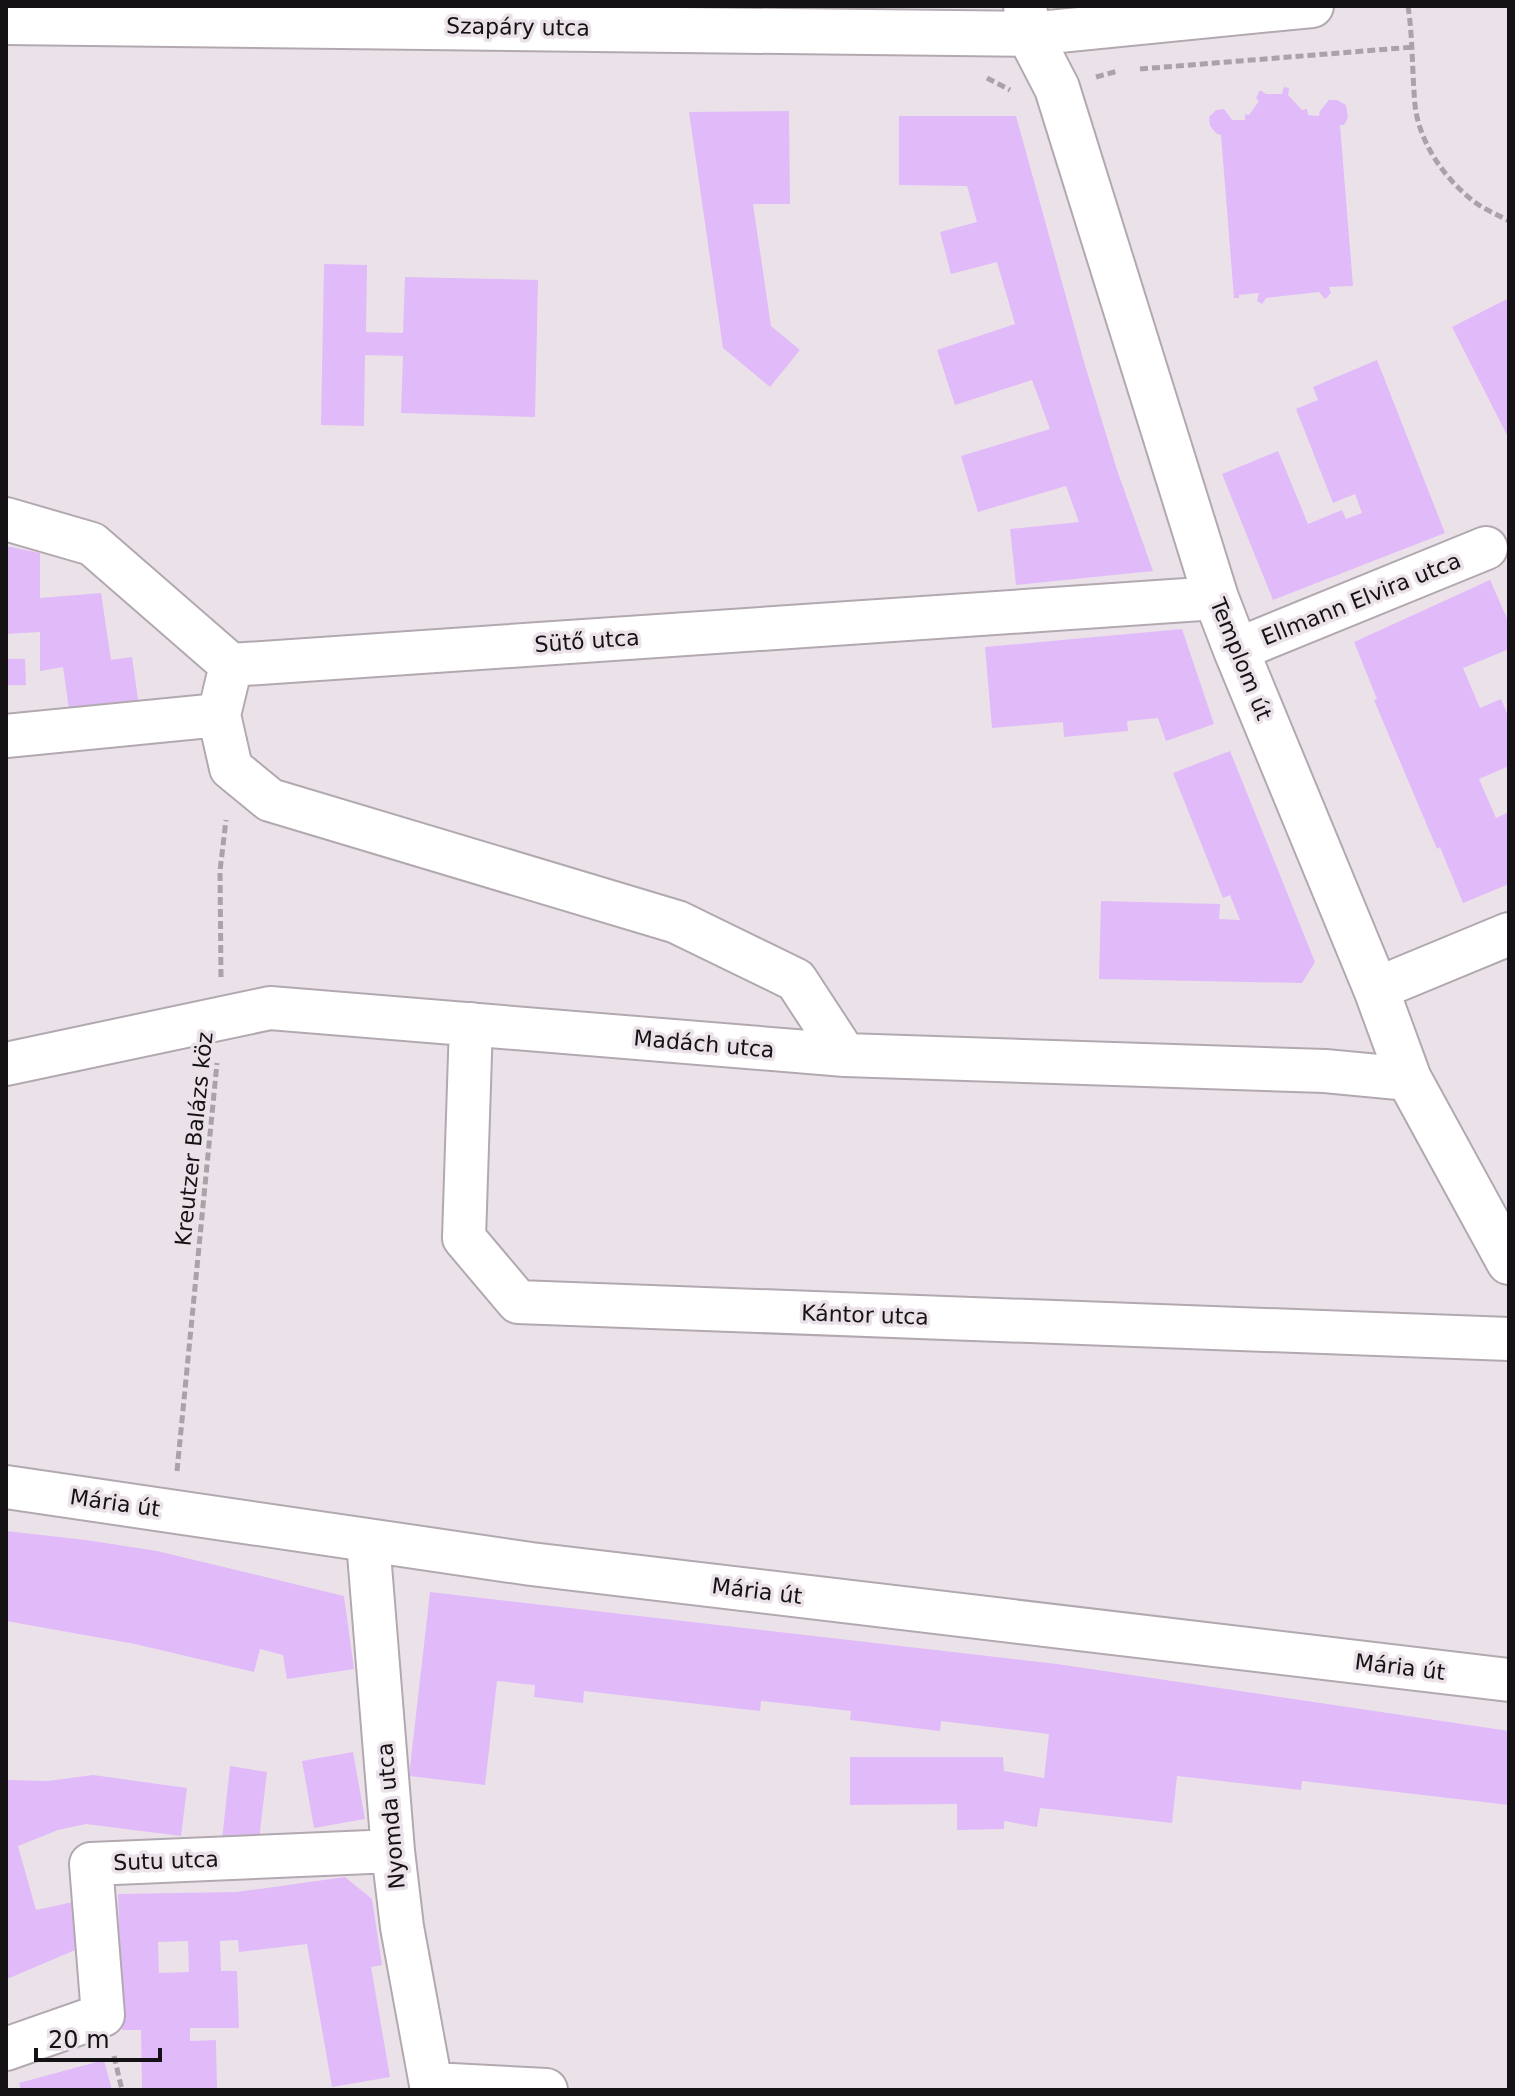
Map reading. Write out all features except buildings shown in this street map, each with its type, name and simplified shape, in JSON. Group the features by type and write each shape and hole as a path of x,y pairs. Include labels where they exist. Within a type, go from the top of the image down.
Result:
{"street":[{"path":"1027,20 1312,6"},
{"name":"Szapáry utca","path":"6,22 518,16 1027,20"},
{"name":"Templom út","path":"1027,20 1057,88 1216,598 1236,650 1376,989 1409,1079 1509,1262"},
{"path":"6,519 92,544 231,665 219,715 231,768 270,800 677,922 796,980 845,1055"},
{"name":"Ellmann Elvira utca","path":"1236,650 1486,548"},
{"name":"Sütő utca","path":"231,665 1216,598"},
{"path":"6,736 219,715"},
{"path":"1376,989 1509,934"},
{"name":"Madách utca","path":"6,1064 270,1008 845,1055 1325,1071 1409,1079"},
{"name":"Kántor utca","path":"471,1024 464,1238 518,1302 1509,1339"},
{"name":"Mária út","path":"6,1487 531,1564 1509,1680"},
{"name":"Nyomda utca","path":"368,1541 393,1851 402,1927 432,2087"},
{"name":"Sutu utca","path":"6,2049 103,2015 91,1864 393,1851"},
{"path":"432,2087 546,2090"}],"path":[{"path":"1408,6 1414,47 1415,108 1428,145 1449,178 1477,204 1509,221"},
{"path":"1057,88 1117,71 1414,47"},
{"name":"Kreutzer Balázs köz","path":"173,1512 222,1018 220,871 231,768"}]}
